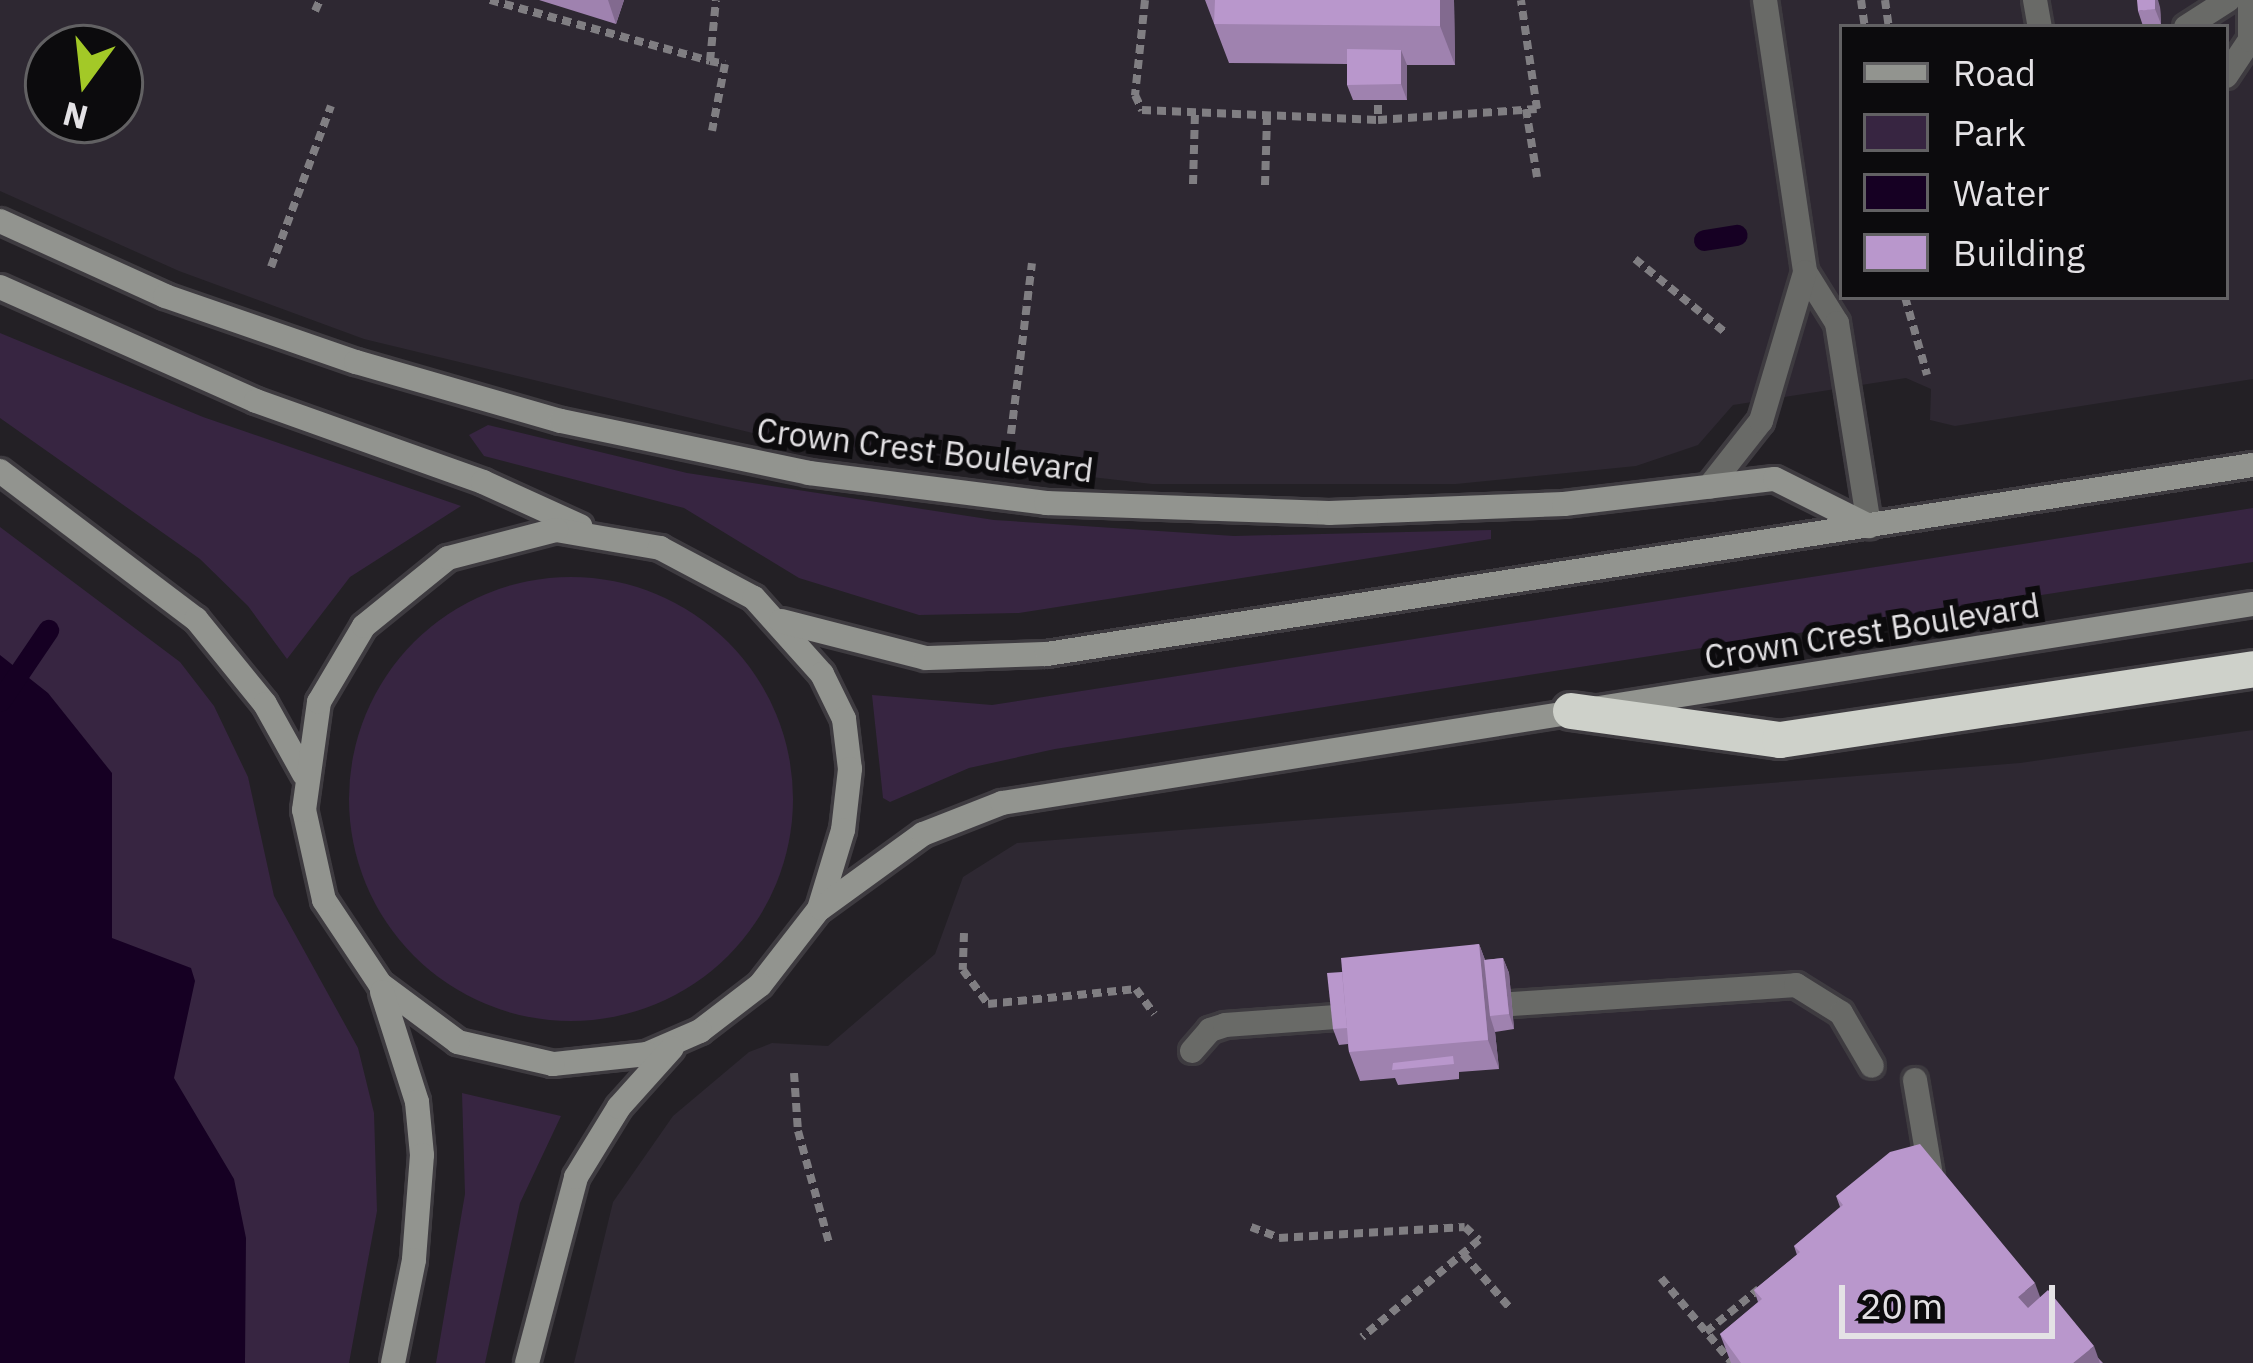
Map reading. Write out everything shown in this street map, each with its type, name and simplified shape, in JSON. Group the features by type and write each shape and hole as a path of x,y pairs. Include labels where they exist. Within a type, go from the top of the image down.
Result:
{"highway":[{"path":"1571,711 1780,740 2253,669"}],"main road":[{"name":"Crown Crest Boulevard","path":"0,221 165,296 413,380 640,439 843,479 1085,506 1307,513 1519,507 1775,478 1869,526"},
{"path":"0,287 256,401 483,482 589,530 697,564 776,619 823,674 849,743 843,830 819,909 760,986 678,1042 619,1107 576,1178 527,1363"},
{"path":"776,619 926,658 1047,654 2253,465"},
{"path":"0,471 196,619 266,704 305,775"},
{"path":"393,1363 414,1260 422,1155 411,1080 380,984 318,885 305,775 331,674 392,597 480,544 589,530"},
{"name":"Crown Crest Boulevard","path":"819,909 923,834 1002,802 2253,604"},
{"path":"380,984 458,1042 520,1060 611,1061 678,1042"}],"street":[{"path":"1709,487 1761,421 1804,272 1765,0"},
{"path":"2191,24 2228,0"},
{"path":"2229,72 2250,40 2250,0"},
{"path":"1804,272 1837,323 1869,526"},
{"path":"1462,1008 1796,986 1841,1012 1872,1066"},
{"path":"1192,1052 1210,1030 1225,1025 1391,1013"},
{"path":"1915,1080 1927,1171 1956,1206"}],"path":[{"path":"315,11 320,0"},
{"path":"490,0 725,64 712,131"},
{"path":"710,61 716,0"},
{"path":"1145,0 1136,103 1195,114 1378,120 1538,109 1521,0"},
{"path":"1377,83 1378,120"},
{"path":"271,267 331,106"},
{"path":"1526,109 1537,177"},
{"path":"1192,184 1195,114"},
{"path":"1265,185 1267,117"},
{"path":"1635,259 1727,334"},
{"path":"1011,434 1032,263"},
{"path":"1906,300 1928,375"},
{"path":"964,933 963,970 988,1004 1136,989 1154,1014"},
{"path":"794,1073 798,1131 829,1243"},
{"path":"1251,1226 1279,1238 1465,1227 1479,1240 1362,1337"},
{"path":"1463,1253 1509,1307"},
{"path":"1706,1332 1774,1277"},
{"path":"1661,1278 1732,1363"},
{"path":"1737,1307 1750,1322"}],"shaded area":[{"path":"0,0 2253,0 2253,379 1955,426 1930,420 1931,389 1906,378 1733,405 1698,445 1636,466 1456,484 1152,484 790,442 364,339 179,271 0,191"},
{"path":"2253,730 2253,1363 574,1363 613,1202 673,1116 749,1052 772,1043 828,1046 935,954 963,877 1017,843 2020,763"}],"green space":[{"path":"0,333 203,417 461,506 350,577 287,659 248,606 200,559 0,418"},
{"path":"488,425 687,473 994,520 1234,536 1491,530 1491,539 1019,613 919,615 799,578 684,508 484,456 469,435"},
{"path":"2253,508 2253,562 1055,749 969,768 890,802 883,798 872,695 992,705"},
{"path":"0,527 180,662 214,706 248,777 274,896 358,1048 374,1113 377,1211 349,1363 0,1363"},
{"path":"571,577 614,581 656,593 695,614 728,642 756,675 777,714 789,756 793,799 789,842 777,884 756,923 728,956 695,984 656,1005 614,1017 571,1021 528,1017 486,1005 447,984 414,956 386,923 365,884 353,842 349,799 353,756 365,714 386,675 414,642 447,614 486,593 528,581"},
{"path":"462,1093 561,1116 520,1203 485,1363 436,1363 465,1194"}],"water":[{"path":"0,655 48,693 112,773 112,938 191,968 195,981 174,1078 234,1179 246,1238 245,1363 0,1363"}],"building":[{"path":"1215,0 1440,0 1440,26 1214,24"},
{"path":"2137,0 2155,0 2155,9 2138,11"},
{"path":"1347,49 1401,50 1401,84 1347,85"},
{"path":"1479,944 1488,1040 1349,1052 1341,958"},
{"path":"1503,958 1509,1014 1490,1016 1484,960"},
{"path":"1342,972 1347,1028 1333,1029 1327,973"},
{"path":"1453,1056 1454,1064 1392,1070 1393,1063"},
{"path":"1920,1144 2035,1283 2018,1297 2028,1308 2048,1290 2094,1346 2073,1363 1741,1363 1720,1334 1762,1299 1754,1290 1800,1252 1794,1246 1843,1205 1836,1196 1890,1152"}],"waterway":[{"path":"1704,240 1737,235"},
{"path":"0,701 48,630"}]}
